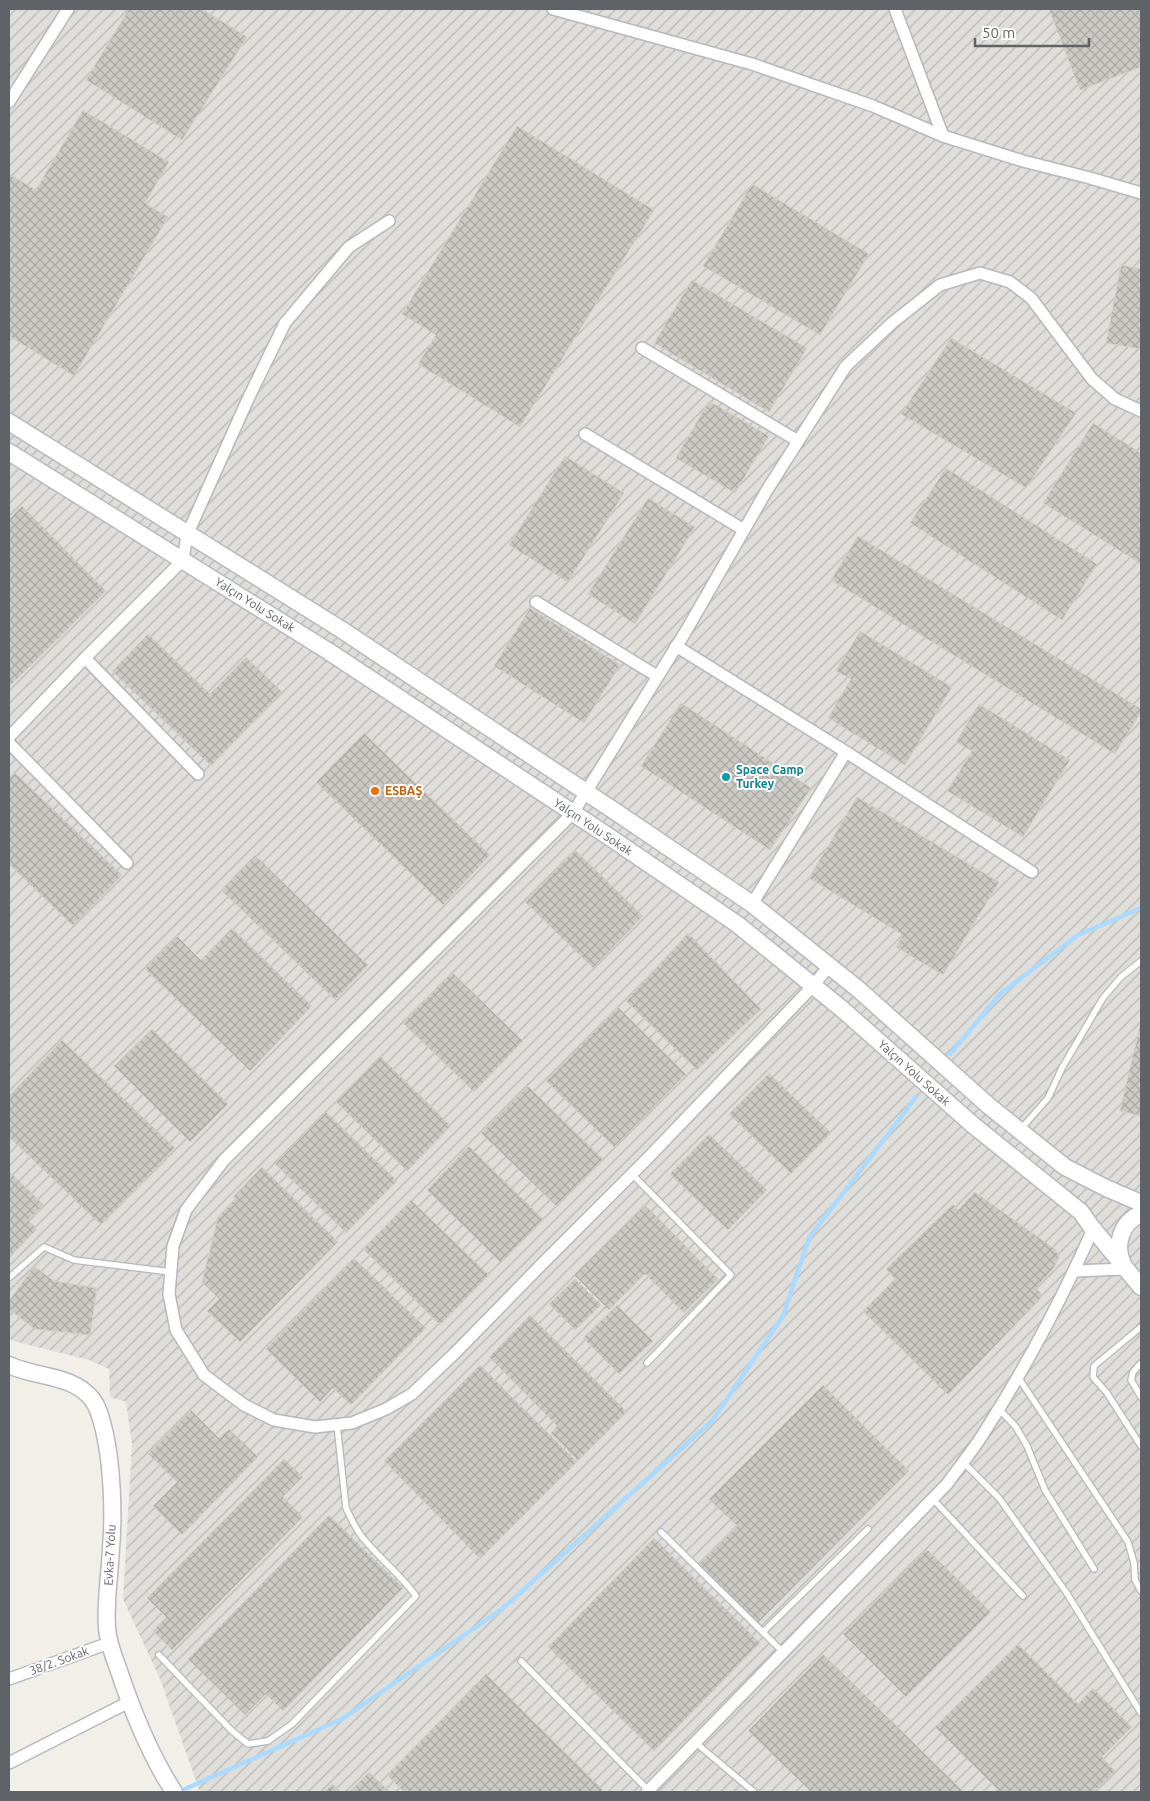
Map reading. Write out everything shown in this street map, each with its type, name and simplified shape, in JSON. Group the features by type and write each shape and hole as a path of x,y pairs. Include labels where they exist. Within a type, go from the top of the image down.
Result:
{"street":[{"path":"9,102 68,9"},
{"path":"553,9 752,64 873,106 943,136 1141,194"},
{"path":"896,9 943,136"},
{"path":"9,736 183,560 187,535 248,399 285,324 349,247 389,221"},
{"path":"829,966 814,986 455,1354 412,1394 386,1409 352,1423 337,1425 315,1427 274,1420 244,1405 204,1376 176,1330 169,1294 173,1246 186,1210 224,1160 573,813 676,646 798,441 846,366 892,323 940,285 980,273 1010,282 1031,298 1092,379 1115,398 1141,411"},
{"path":"642,348 798,441"},
{"name":"Yalçın Yolu Sokak","path":"9,422 187,535 342,630 586,791 752,904 858,989 989,1106 1065,1167 1141,1203"},
{"path":"584,434 744,530"},
{"name":"Yalçın Yolu Sokak","path":"9,452 328,651 737,924 842,1009 973,1125 1081,1212 1125,1269"},
{"path":"536,602 657,676"},
{"path":"676,646 846,752 1032,872"},
{"path":"85,658 198,774"},
{"path":"9,743 127,863"},
{"path":"752,904 846,752"},
{"path":"1141,1214 1127,1224 1121,1234 1119,1246 1120,1258 1125,1269 1141,1287"},
{"path":"648,1791 947,1484 985,1432 1037,1344 1093,1229"},
{"path":"1074,1271 1125,1269 1134,1278 1141,1281"},
{"name":"Evka-7 Yolu","path":"9,1365 32,1374 70,1382 81,1388 92,1399 99,1411 108,1445 112,1514 112,1546 106,1613 109,1643 129,1702 164,1776 174,1792"},
{"name":"38/2. Sokak","path":"9,1679 109,1643"},
{"path":"9,1763 129,1702"}],"lane":[{"path":"1020,1131 1048,1098 1062,1068 1103,998 1121,977 1141,961"},
{"path":"632,1174 731,1275 647,1363"},
{"path":"10,1277 44,1247 74,1260 171,1272"},
{"path":"1141,1327 1094,1366 1093,1376 1107,1393 1141,1446"},
{"path":"1141,1363 1133,1372 1131,1380 1141,1397"},
{"path":"1017,1376 1128,1542 1134,1562 1134,1580 1141,1591"},
{"path":"998,1408 1016,1427 1027,1446 1045,1490 1094,1569"},
{"path":"159,1655 248,1744 268,1741 292,1724 416,1596 408,1585 362,1538 346,1508 337,1425"},
{"path":"963,1462 999,1498 1066,1592 1141,1713"},
{"path":"933,1499 1022,1596"},
{"path":"763,1632 868,1529"},
{"path":"662,1532 784,1653"},
{"path":"521,1661 648,1791"},
{"path":"696,1743 754,1792"}],"shaded area":[{"path":"9,9 1141,9 1141,1792 200,1792 160,1679 123,1599 132,1444 126,1402 110,1397 109,1369 89,1360 13,1341 9,1338"}],"building":[{"path":"129,9 202,9 247,37 182,140 86,80"},
{"path":"1049,9 1141,9 1141,67 1080,90"},
{"path":"83,110 169,162 145,203 168,217 74,376 9,336 9,174 36,190"},
{"path":"517,126 654,210 520,427 418,364 436,335 402,314"},
{"path":"752,184 869,254 820,335 703,266"},
{"path":"1121,265 1141,269 1141,349 1106,343"},
{"path":"692,280 807,348 769,412 654,343"},
{"path":"951,338 1076,413 1026,488 901,414"},
{"path":"709,401 769,436 735,493 676,458"},
{"path":"1093,423 1141,453 1141,564 1043,503"},
{"path":"565,456 624,493 568,582 509,545"},
{"path":"946,468 1097,564 1062,620 910,523"},
{"path":"648,498 695,527 635,624 588,594"},
{"path":"22,506 106,591 9,687 9,519"},
{"path":"858,536 1141,709 1141,712 1115,754 831,580"},
{"path":"530,608 620,665 584,723 494,666"},
{"path":"860,631 952,687 905,765 828,718 851,679 836,671"},
{"path":"148,634 210,694 246,657 282,692 211,766 112,671"},
{"name":"Space Camp Turkey","path":"681,703 811,788 770,850 641,766"},
{"path":"979,704 1070,760 1023,837 947,791 972,751 956,742"},
{"path":"364,733 490,855 443,905 316,782"},
{"path":"15,773 122,875 73,926 9,864 9,779"},
{"path":"857,797 999,882 943,975 896,947 903,935 809,878"},
{"path":"575,850 643,916 593,968 525,902"},
{"path":"255,855 368,965 335,1000 221,890"},
{"path":"232,928 312,1006 250,1071 145,969 177,936 201,960"},
{"path":"688,933 761,1009 697,1070 626,1001"},
{"path":"452,972 523,1041 474,1092 403,1023"},
{"path":"618,1007 686,1074 614,1147 546,1081"},
{"path":"1141,1021 1141,1116 1120,1111"},
{"path":"152,1029 228,1104 190,1142 114,1066"},
{"path":"62,1040 175,1148 101,1225 9,1137 9,1096"},
{"path":"380,1056 451,1126 407,1171 336,1102"},
{"path":"769,1073 831,1133 791,1174 729,1114"},
{"path":"528,1086 603,1159 556,1206 481,1133"},
{"path":"326,1112 397,1181 346,1233 275,1164"},
{"path":"709,1134 767,1190 728,1230 670,1174"},
{"path":"469,1146 543,1219 501,1263 427,1190"},
{"path":"262,1167 338,1242 240,1342 207,1311 219,1299 202,1282 218,1217 235,1199 233,1197"},
{"path":"9,1171 44,1205 28,1220 37,1229 9,1258"},
{"path":"975,1192 1056,1250 1059,1257 1053,1269 1036,1288 1043,1296 948,1395 863,1311 895,1279 886,1269 953,1204 958,1210"},
{"path":"411,1200 489,1275 440,1325 363,1249"},
{"path":"645,1205 718,1279 684,1313 645,1274 609,1310 574,1275"},
{"path":"354,1258 426,1328 351,1405 333,1388 320,1402 266,1349"},
{"path":"34,1266 54,1281 97,1288 90,1335 34,1329 9,1309 9,1301"},
{"path":"575,1279 601,1305 575,1330 549,1304"},
{"path":"617,1305 653,1341 619,1374 583,1338"},
{"path":"530,1315 627,1412 578,1461 551,1433 557,1426 489,1357"},
{"path":"480,1365 577,1462 480,1559 384,1461"},
{"path":"823,1385 909,1471 757,1624 698,1565 737,1526 709,1499"},
{"path":"191,1410 219,1438 229,1429 258,1457 182,1535 153,1506 177,1482 148,1454"},
{"path":"284,1459 303,1477 283,1497 303,1517 172,1650 153,1631 166,1617 147,1598"},
{"path":"329,1515 403,1588 283,1711 266,1694 245,1715 188,1659"},
{"path":"654,1538 760,1643 654,1751 548,1647"},
{"path":"927,1549 991,1612 906,1697 843,1634"},
{"path":"1018,1644 1078,1704 1093,1688 1132,1727 1102,1757 1115,1771 1094,1792 1000,1792 935,1727"},
{"path":"823,1654 964,1792 811,1792 748,1731"},
{"path":"486,1674 603,1790 601,1792 404,1792 387,1775"},
{"path":"369,1772 390,1792 349,1792"},
{"path":"332,1784 341,1792 324,1792"}],"waterway":[{"path":"950,1054 1000,994 1078,935 1141,908"},
{"path":"185,1789 342,1719 502,1609 712,1421 783,1316 809,1238 916,1097"}],"place":[{"name":"Space Camp Turkey","path":"726,777"},
{"name":"ESBAŞ","path":"375,791"}]}
